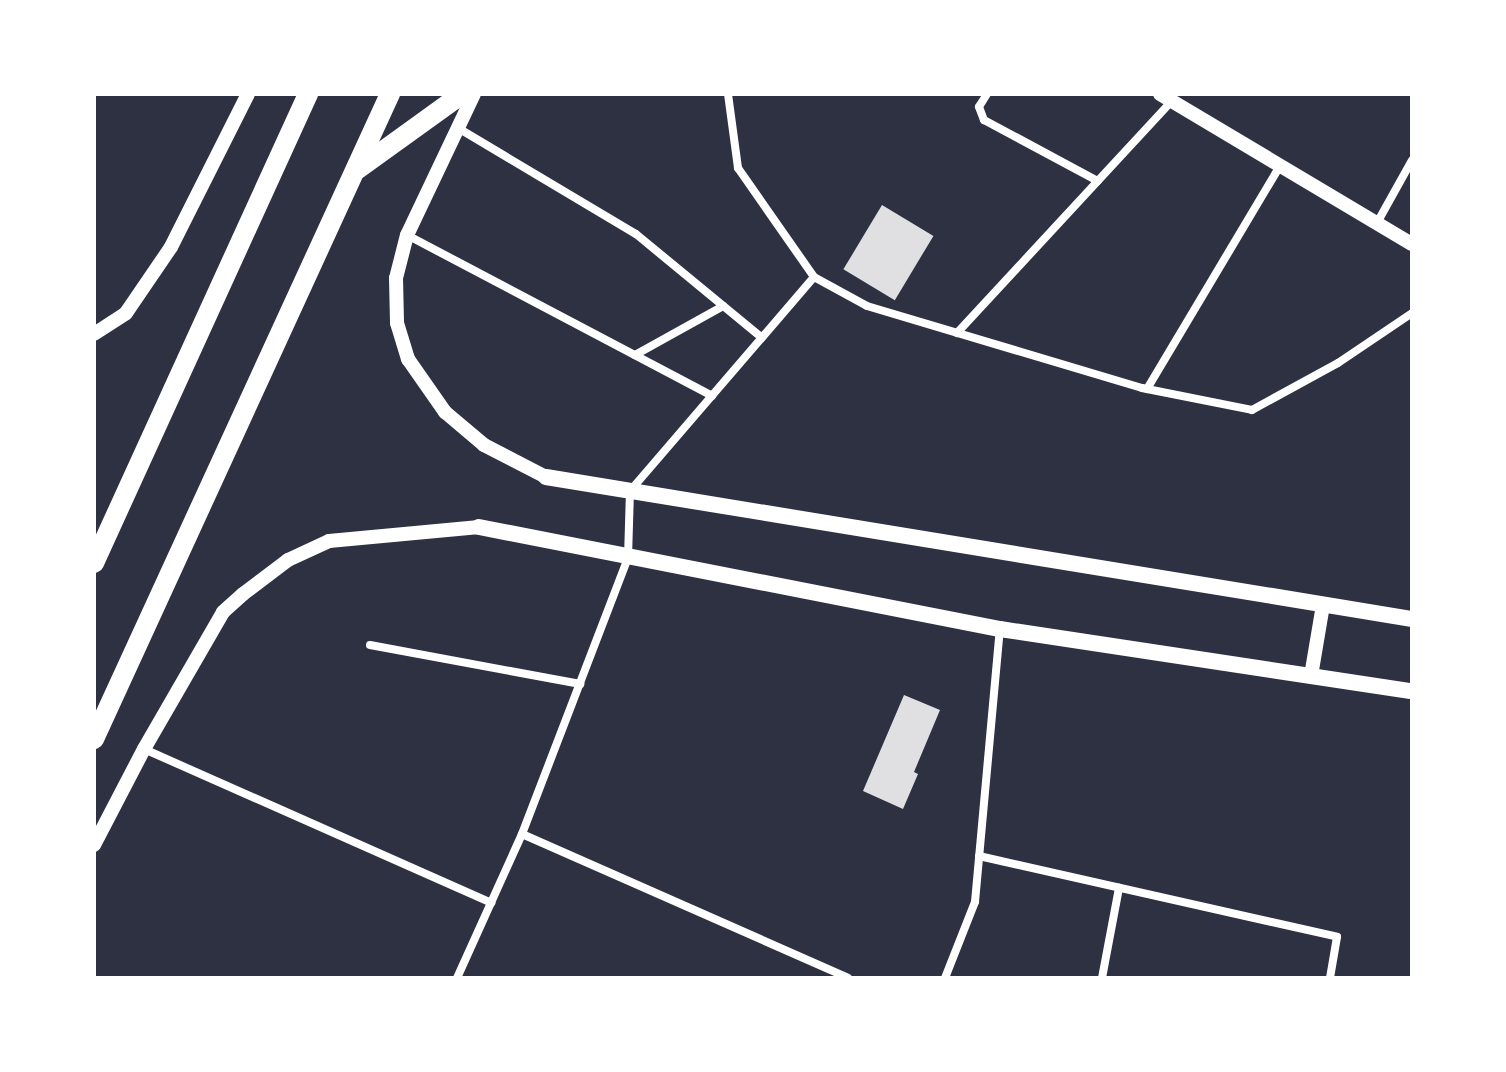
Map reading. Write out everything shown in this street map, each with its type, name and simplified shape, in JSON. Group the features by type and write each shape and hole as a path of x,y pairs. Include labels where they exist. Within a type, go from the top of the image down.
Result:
{"main road":[{"path":"94,563 308,94"},
{"path":"94,739 390,94"},
{"path":"354,171 462,94"},
{"path":"546,477 1323,605 1410,614"},
{"path":"479,527 1000,629 1412,691"}],"street":[{"path":"94,334 126,313 171,247 248,94"},
{"path":"474,94 407,235 396,278 397,323 408,359 445,412 484,445 546,477"},
{"path":"728,94 738,168 814,277 867,306 1147,389 1252,410 1338,363 1412,313"},
{"path":"987,94 979,107 984,120 1098,181"},
{"path":"957,333 1098,181 1166,98 1412,244"},
{"path":"458,128 636,234 762,338"},
{"path":"1377,223 1412,160"},
{"path":"1147,389 1280,166"},
{"path":"407,235 712,396"},
{"path":"457,978 522,834 628,558 630,491 814,277"},
{"path":"635,355 723,306"},
{"path":"94,845 144,749 223,612 288,560 329,541 479,527"},
{"path":"1311,676 1323,605"},
{"path":"945,978 975,902 1000,629"},
{"path":"370,645 580,684"},
{"path":"144,749 491,903"},
{"path":"522,834 848,978"},
{"path":"979,856 1337,937 1330,978"},
{"path":"1102,978 1119,888"},
{"path":"820,978 825,968"}],"building":[{"path":"882,205 933,236 895,300 843,269"},
{"path":"904,695 940,710 914,772 918,774 903,809 863,791"}]}
